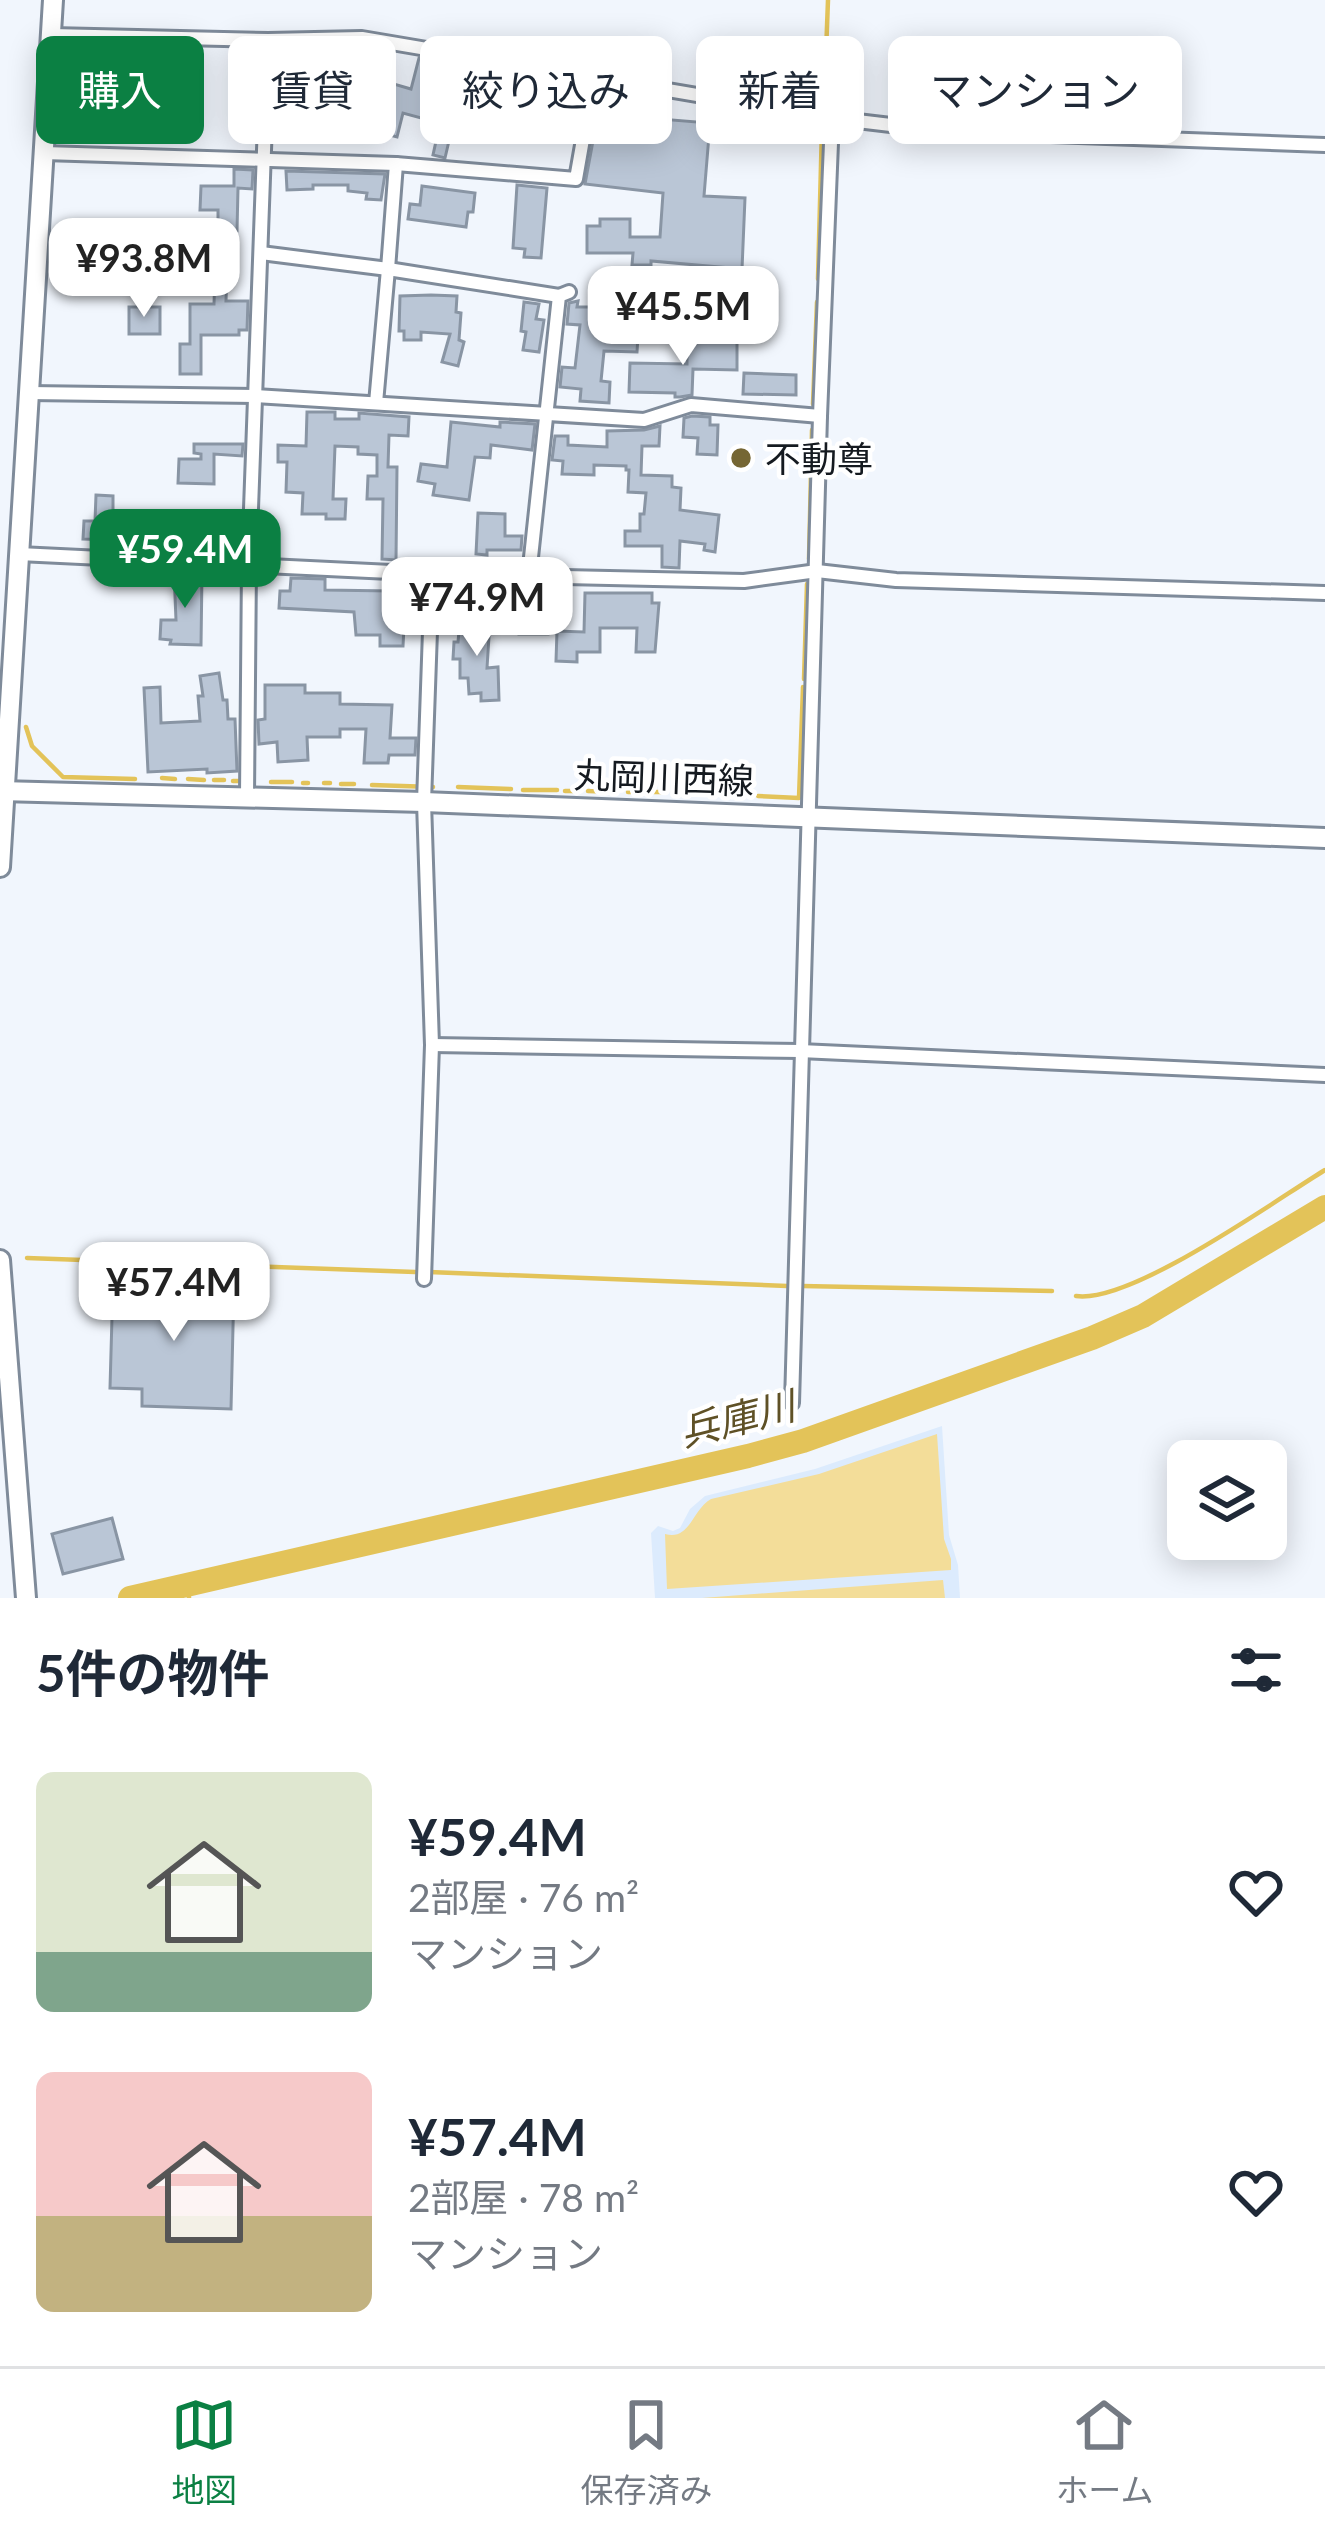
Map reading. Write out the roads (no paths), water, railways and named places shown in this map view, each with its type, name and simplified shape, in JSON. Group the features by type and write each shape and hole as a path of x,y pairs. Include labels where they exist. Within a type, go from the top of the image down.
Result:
{"main road":[{"path":"0,867 53,0"},
{"name":"丸岡川西線","path":"3,791 424,802 1325,838"},
{"path":"0,1260 9,1485 25,1591"}],"street":[{"path":"51,35 228,39"},
{"path":"864,121 989,134 1325,145"},
{"path":"248,796 249,564 265,144"},
{"path":"44,153 396,164 576,179 582,144"},
{"path":"792,1403 831,144"},
{"path":"376,403 396,164"},
{"path":"261,253 564,294 529,576"},
{"path":"29,393 255,396 644,420 691,405 820,416"},
{"path":"19,554 432,574 744,581 817,572 896,580 1325,593"},
{"path":"424,1279 432,1045 424,802 432,574"},
{"path":"432,1045 800,1051 1325,1075"}],"waterway":[{"path":"827,36 828,0"},
{"path":"818,279 822,144"},
{"path":"813,404 817,302"},
{"path":"809,559 812,430"},
{"path":"804,679 807,584"},
{"path":"758,796 799,798 803,687"},
{"path":"26,727 32,746 63,777 135,779"},
{"path":"162,778 175,779"},
{"path":"188,779 204,780"},
{"path":"214,780 224,780"},
{"path":"233,781 238,781"},
{"path":"271,782 292,782"},
{"path":"303,783 308,783"},
{"path":"324,783 330,783"},
{"path":"341,784 354,784"},
{"path":"372,785 433,787"},
{"path":"458,787 511,789"},
{"path":"523,790 557,790"},
{"path":"565,791 578,791"},
{"path":"588,791 617,792"},
{"path":"628,792 661,792"},
{"path":"673,792 747,795"},
{"path":"1076,1296 1100,1294 1166,1268 1325,1170"},
{"name":"兵庫川","path":"130,1598 803,1441 1143,1316 1325,1207"},
{"path":"27,1258 415,1272"},
{"path":"429,1272 787,1286"},
{"path":"802,1286 1052,1291"},
{"path":"188,1585 189,1598"}],"place":[{"name":"不動尊","path":"741,458"}]}
